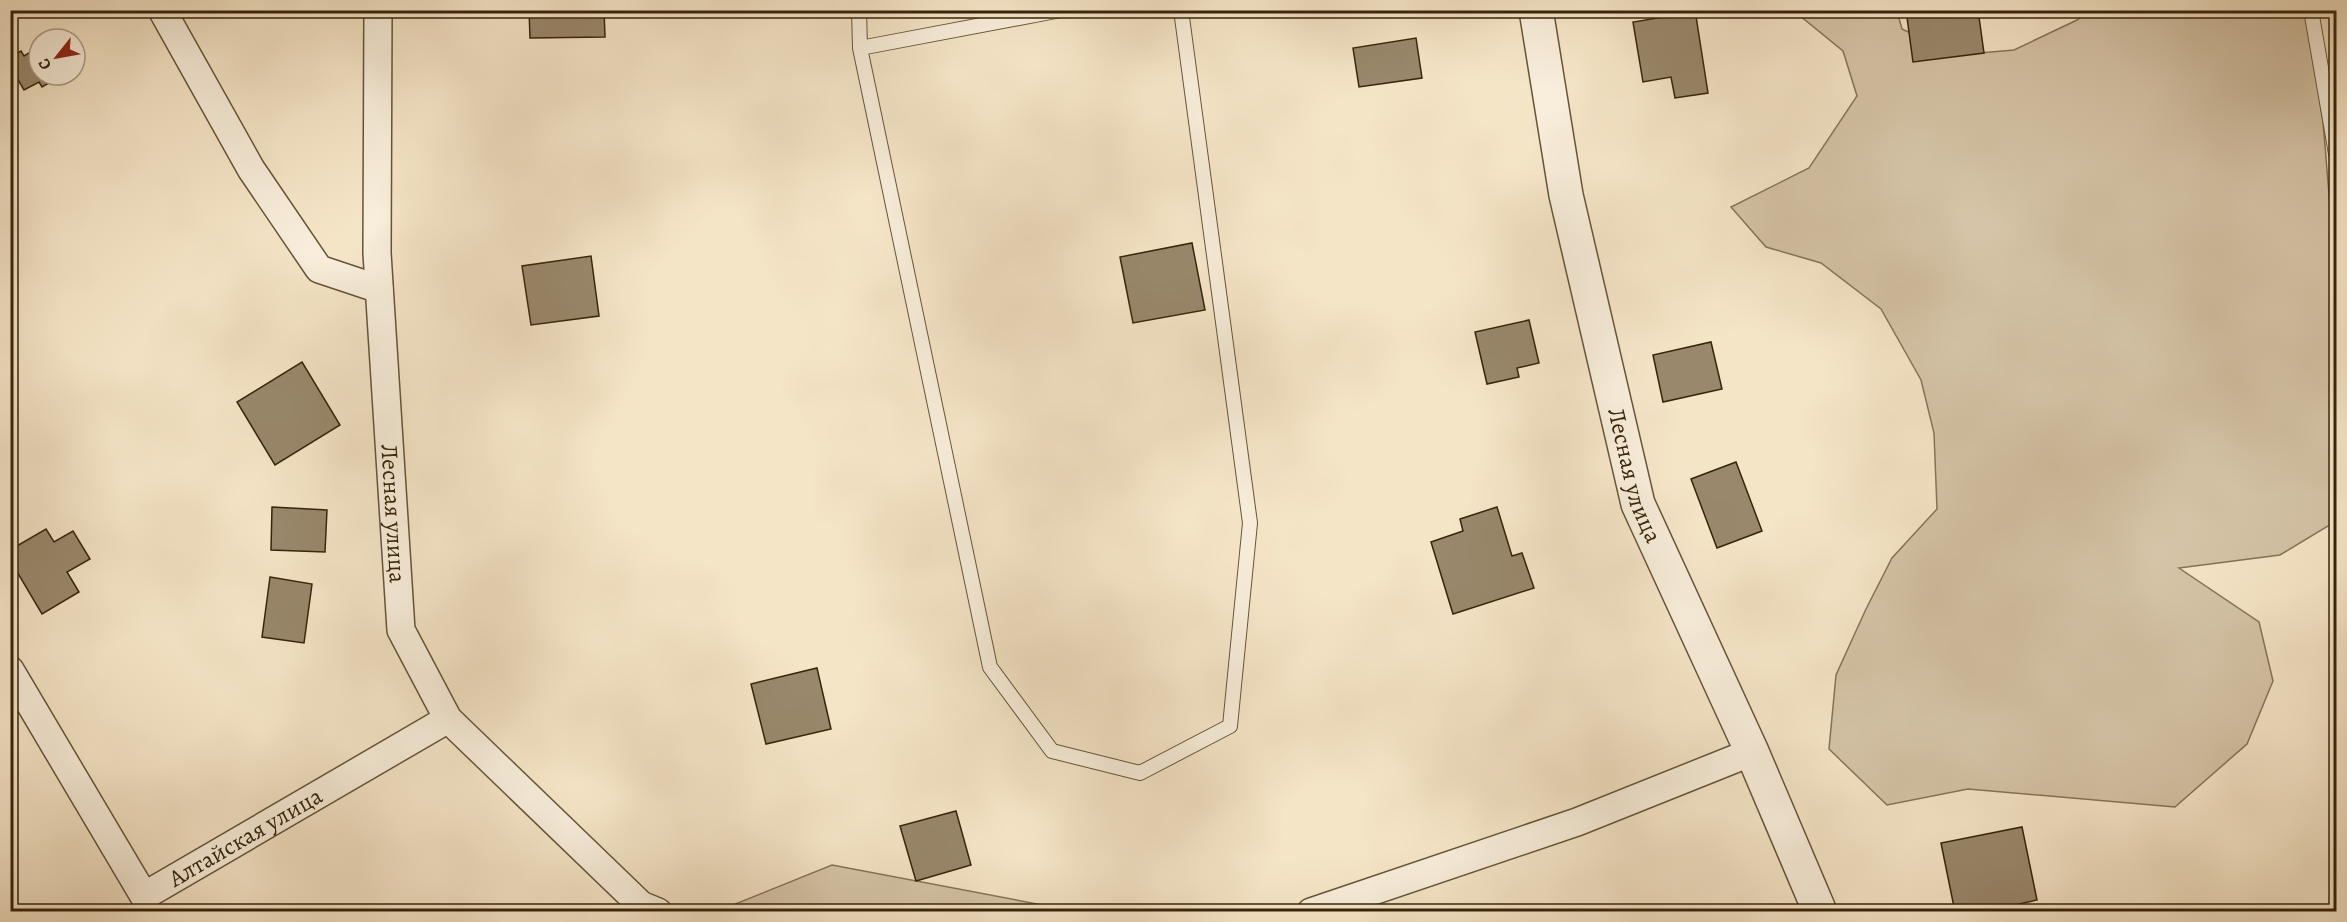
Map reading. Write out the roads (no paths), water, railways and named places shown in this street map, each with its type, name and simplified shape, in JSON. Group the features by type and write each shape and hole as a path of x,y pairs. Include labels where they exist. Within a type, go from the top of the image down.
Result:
{"street":[{"path":"162,10 251,169 319,269 379,289"},
{"name":"Лесная улица","path":"378,10 377,253 402,630 448,718 641,905 658,912"},
{"name":"Лесная улица","path":"1536,10 1566,195 1638,504 1752,752 1820,912"},
{"name":"Алтайская улица","path":"10,670 144,896 448,718"},
{"path":"1311,912 1577,822 1752,752"}],"lane":[{"path":"859,10 860,48 990,667 1052,751 1140,773 1230,726 1250,523 1181,10"},
{"path":"860,48 1061,10"},
{"path":"2311,10 2337,154"}]}
